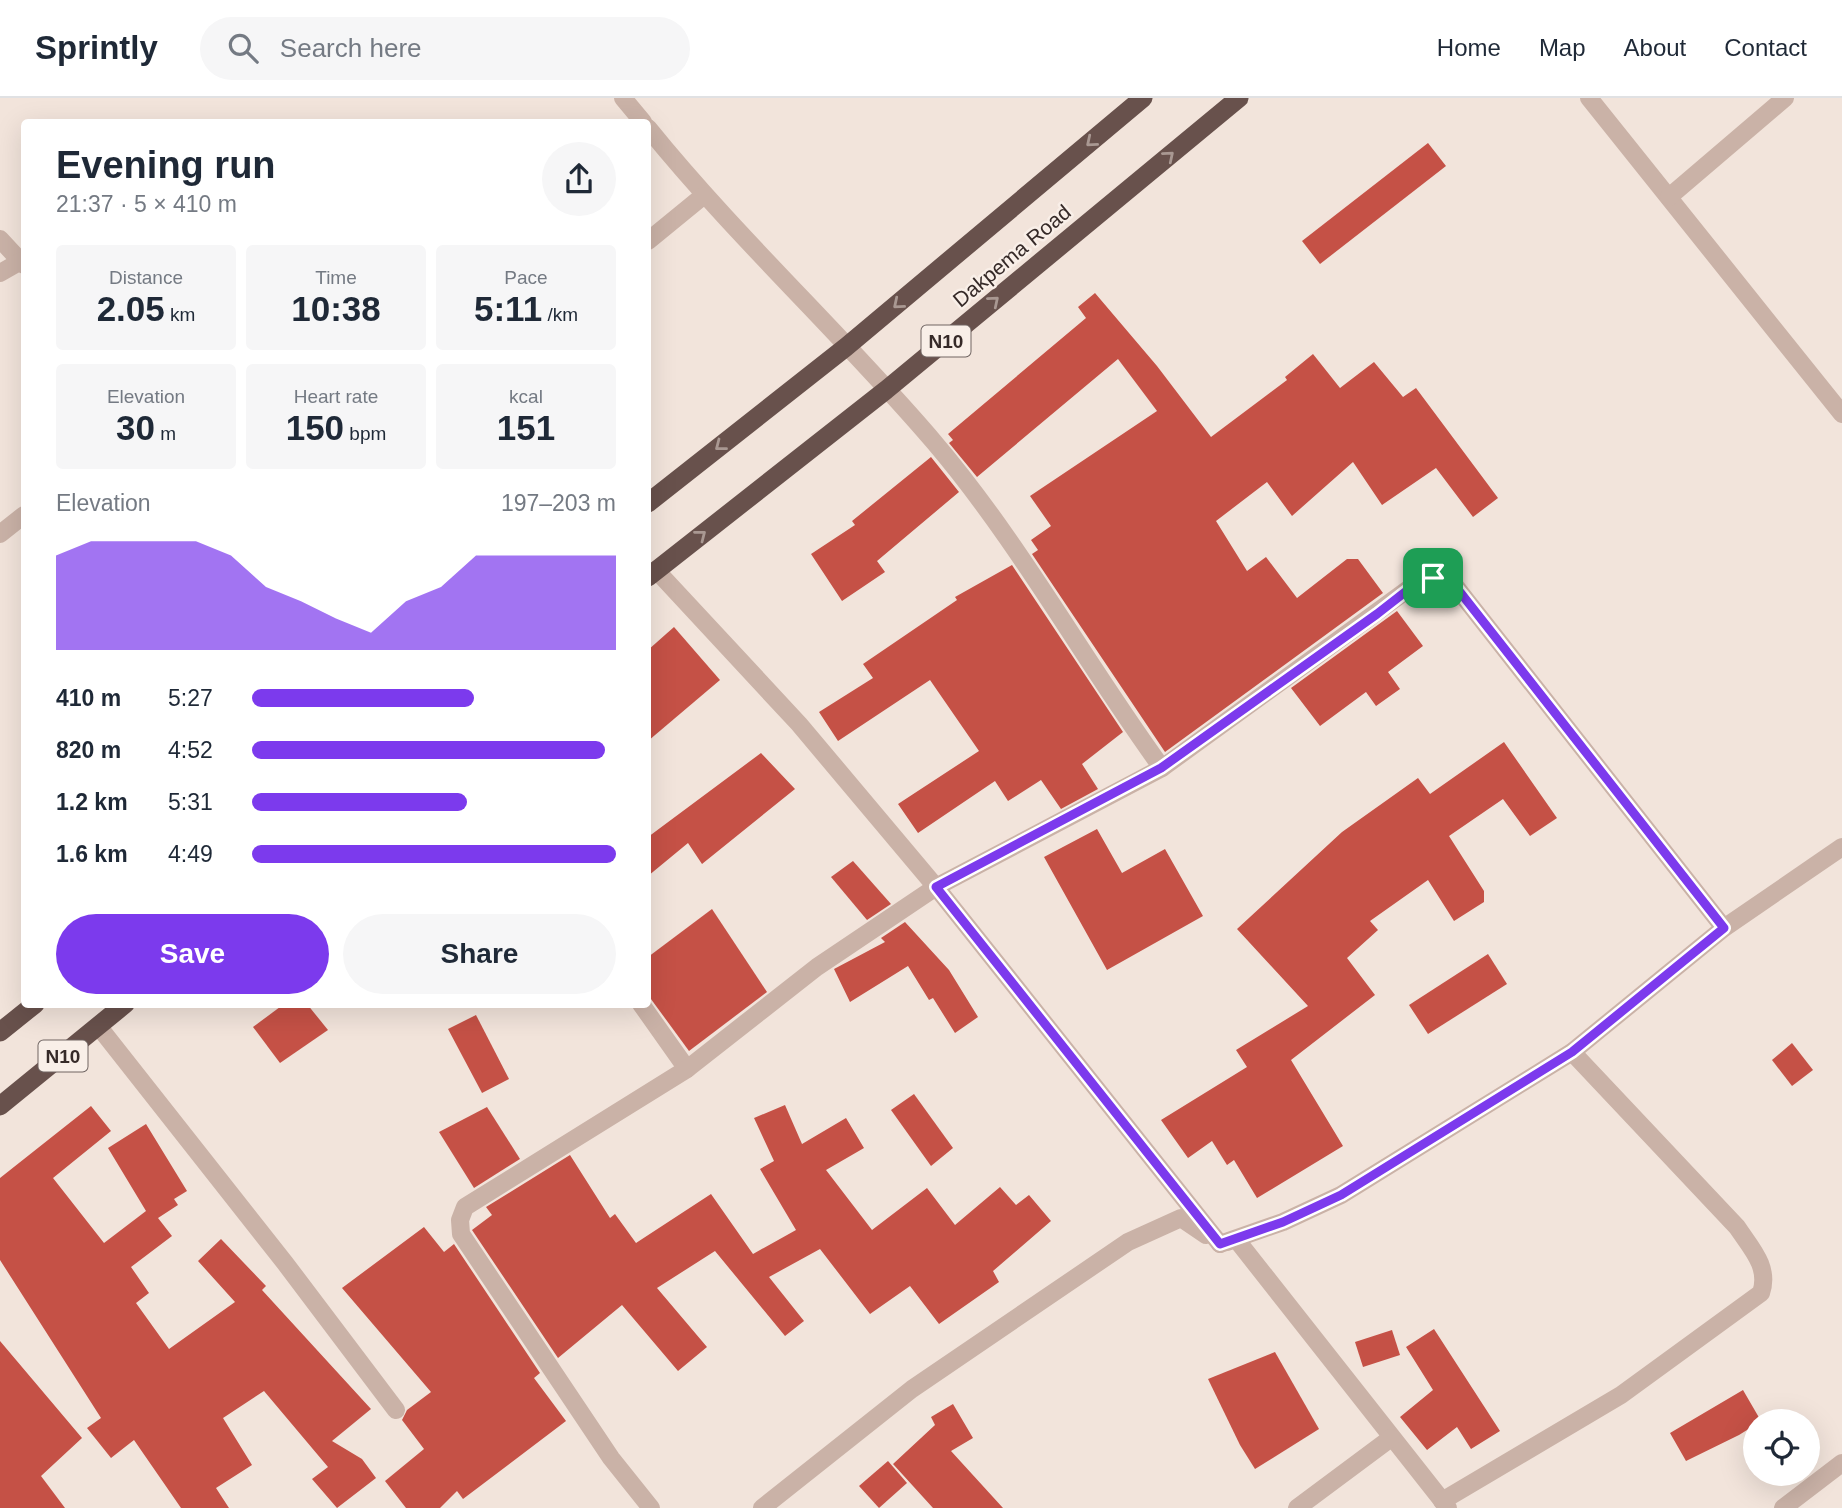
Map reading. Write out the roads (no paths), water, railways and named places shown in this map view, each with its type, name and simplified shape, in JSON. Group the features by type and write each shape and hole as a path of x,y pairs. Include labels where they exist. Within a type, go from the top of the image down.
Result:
{"highway":[{"name":"Dakpema Road","path":"651,501 846,348 1143,98"},
{"name":"Dakpema Road","path":"652,574 886,390 1239,98"},
{"name":"N10","path":"0,1032 30,1008"},
{"name":"N10","path":"0,1106 120,1008"}],"street":[{"path":"623,98 640,119"},
{"path":"1589,98 1842,414"},
{"path":"1669,197 1785,98"},
{"path":"651,132 703,196 934,442 1001,529 1119,710 1161,768"},
{"path":"651,239 703,196"},
{"path":"0,239 21,261"},
{"path":"0,272 21,264"},
{"path":"0,534 21,517"},
{"path":"652,574 799,724 936,887 1220,1244"},
{"path":"651,1508 611,1458 461,1234 460,1220 465,1206 573,1142 687,1069 817,967 936,887 1161,768 1418,582 1425,579 1442,580 1456,587 1724,928"},
{"path":"1220,1244 1283,1222 1341,1195 1572,1052 1724,928 1842,847"},
{"path":"644,1008 687,1069"},
{"path":"99,1027 285,1263 396,1410"},
{"path":"1220,1244 1236,1239 1445,1505 1621,1395 1761,1293 1765,1282 1765,1273 1759,1260 1737,1227 1572,1052"},
{"path":"762,1508 912,1389 1128,1242 1181,1218 1220,1244"},
{"path":"1297,1508 1391,1438"},
{"path":"1783,1508 1842,1463"}]}
